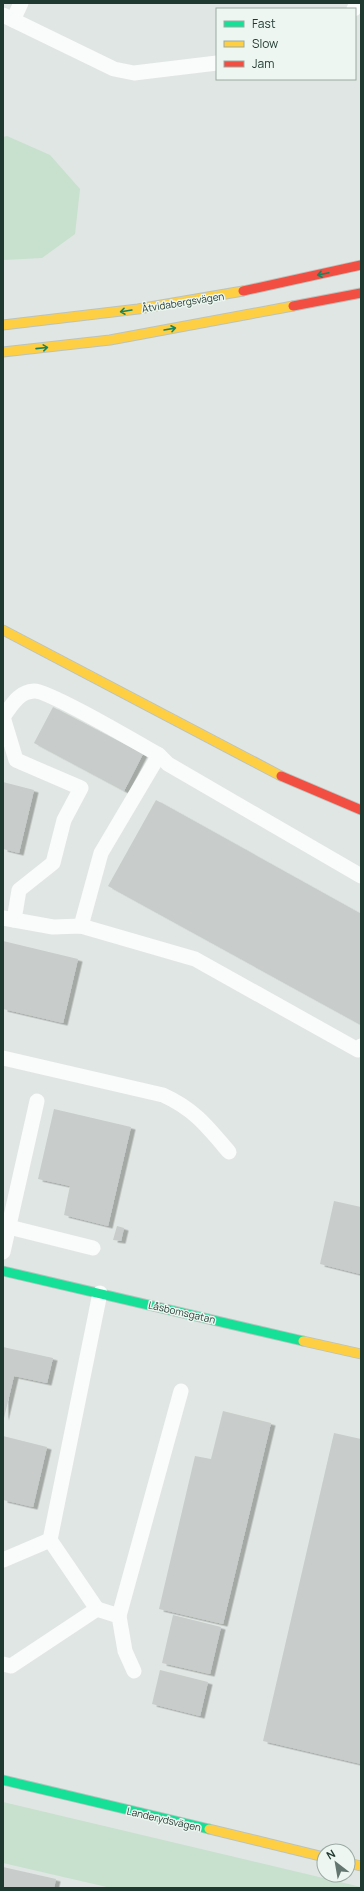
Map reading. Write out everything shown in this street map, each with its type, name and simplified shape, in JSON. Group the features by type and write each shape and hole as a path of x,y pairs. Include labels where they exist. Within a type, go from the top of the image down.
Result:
{"street":[{"name":"Åtvidabergsvägen","path":"3,325 105,314 230,294 361,265"},
{"path":"3,352 110,340 361,293"},
{"path":"3,630 281,776 361,810"},
{"name":"Låsbomsgatan","path":"3,1270 361,1354"},
{"name":"Landerydsvägen","path":"3,1780 316,1855"}],"lane":[{"path":"21,3 8,18 114,69 134,73 216,63"},
{"path":"361,876 168,764 159,755 56,699 36,691 18,696 3,717 16,760 81,788 64,820 53,863 19,890 8,919 53,927 81,926 195,959 358,1050 361,1046"},
{"path":"81,926 102,853 159,755"},
{"path":"3,1058 163,1095 182,1104 203,1121 229,1152"},
{"path":"3,1252 37,1101"},
{"path":"9,1227 93,1248"},
{"path":"100,1293 50,1540 97,1609 120,1616"},
{"path":"134,1672 125,1651 120,1616 181,1391"},
{"path":"3,1560 50,1540"},
{"path":"3,1664 11,1666 97,1609"}],"green space":[{"path":"7,136 50,155 80,189 75,234 42,258 3,260 3,137"},
{"path":"3,1802 316,1876 316,1883 344,1883 361,1888 111,1888 3,1863"}],"building":[{"path":"53,707 143,754 124,791 34,743"},
{"path":"3,782 34,790 19,853 3,849"},
{"path":"156,800 361,914 361,1025 108,886"},
{"path":"3,941 78,959 63,1023 3,1009"},
{"path":"54,1109 131,1127 108,1226 64,1215 70,1186 38,1179"},
{"path":"334,1201 361,1207 360,1274 320,1264"},
{"path":"117,1226 124,1228 121,1241 113,1240"},
{"path":"3,1347 53,1358 47,1383 14,1376 4,1418"},
{"path":"223,1411 271,1423 223,1624 159,1609 195,1456 211,1459"},
{"path":"334,1433 361,1439 361,1764 263,1741"},
{"path":"3,1436 47,1447 33,1507 3,1500"},
{"path":"173,1615 221,1627 210,1674 162,1663"},
{"path":"160,1670 208,1682 200,1716 152,1704"},
{"path":"3,1867 56,1879 54,1888 3,1888"}],"traffic: fast":[{"path":"3,1271 303,1341"},
{"path":"3,1780 209,1829"}],"traffic: slow":[{"path":"3,325 138,309 243,291"},
{"path":"3,352 110,340 293,306"},
{"path":"3,630 281,776"},
{"path":"303,1341 361,1354"},
{"path":"209,1829 316,1855"},
{"path":"356,1865 361,1866"}],"traffic: jam":[{"path":"243,291 361,265"},
{"path":"293,306 361,293"},
{"path":"281,776 361,810"}]}
